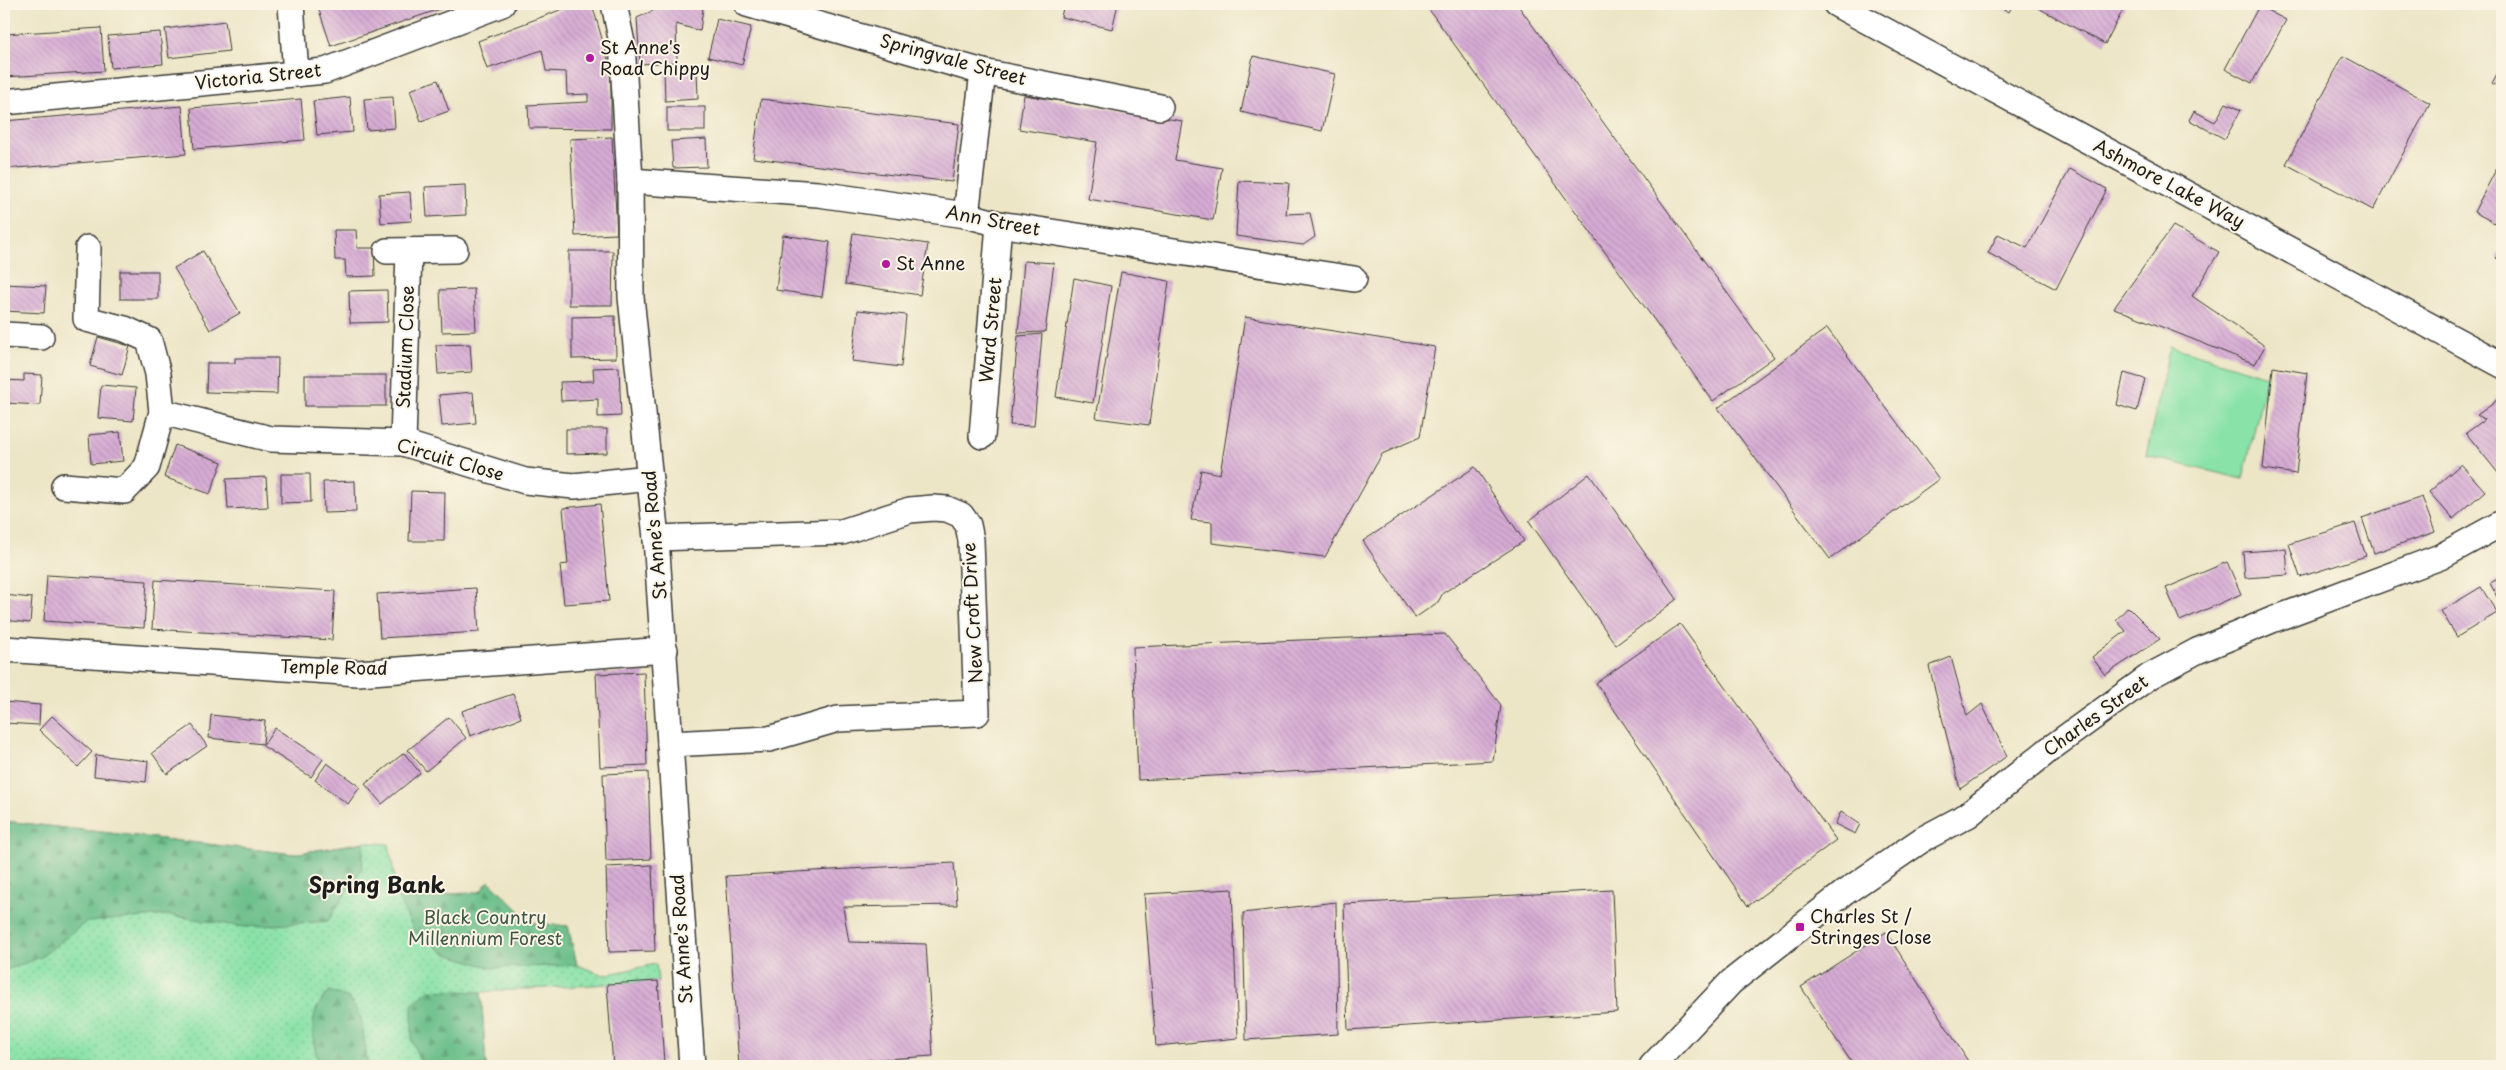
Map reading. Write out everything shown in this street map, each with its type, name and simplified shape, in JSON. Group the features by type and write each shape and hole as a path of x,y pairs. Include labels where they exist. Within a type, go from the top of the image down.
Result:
{"street":[{"path":"291,4 296,74"},
{"name":"Victoria Street","path":"4,102 325,71 502,4"},
{"name":"St Anne's Road","path":"615,4 622,43 630,181 631,297 656,538 665,650 692,1066"},
{"name":"Springvale Street","path":"747,4 983,72 1160,106"},
{"name":"Ashmore Lake Way","path":"1836,4 2502,366"},
{"path":"966,215 983,72"},
{"name":"Ann Street","path":"630,181 818,194 966,215 999,224 1354,279"},
{"name":"Ward Street","path":"982,436 999,224"},
{"path":"64,486 124,491 147,467 162,412 158,374 149,340 126,329 86,319 88,248"},
{"name":"Stadium Close","path":"403,443 398,251 454,250"},
{"path":"4,336 41,337"},
{"name":"Circuit Close","path":"162,412 271,439 403,443 525,481 574,486 650,478"},
{"name":"New Croft Drive","path":"656,538 842,532 910,510 933,508 961,515 968,525 971,540 977,713 838,719 769,739 670,744"},
{"name":"Charles Street","path":"1652,1066 1731,982 1844,893 1923,839 1968,815 2066,737 2150,676 2196,651 2272,620 2440,558 2502,523"},
{"name":"Temple Road","path":"4,649 358,673 665,650"}],"green space":[{"path":"2170,346 2267,376 2243,479 2146,456"},
{"path":"4,821 294,854 364,842 389,844 398,898 480,892 489,881 532,923 568,926 577,965 604,975 656,964 658,981 481,992 486,1066 4,1066"},
{"path":"4,821 294,854 364,842 362,868 328,921 245,927 168,915 86,922 41,957 4,971"},
{"name":"Black Country Millennium Forest","path":"489,881 532,923 568,926 577,965 492,968 447,954 415,932 398,898 480,892"},
{"name":"Black Country Millennium Forest","path":"429,990 481,992 486,1066 422,1066 412,1041 412,1005"},
{"path":"329,991 349,998 361,1018 368,1066 319,1066 313,1036 314,1018 322,1000"}],"building":[{"path":"317,4 442,4 443,8 331,46"},
{"path":"576,4 592,4 611,70 611,129 529,128 528,105 588,102 588,94 567,95 566,72 546,71 542,50 487,69 478,41"},
{"path":"668,4 703,8 700,31 676,24 677,62 640,64 637,18"},
{"path":"827,4 842,4 841,8"},
{"path":"1064,4 1118,4 1112,29 1061,17"},
{"path":"1425,4 1517,4 1774,357 1713,401"},
{"path":"1995,4 2013,4 2009,12"},
{"path":"2031,4 2126,4 2105,44"},
{"path":"2259,6 2286,20 2252,83 2225,69"},
{"path":"717,19 751,27 742,65 708,57"},
{"path":"225,21 229,51 169,58 165,29"},
{"path":"101,28 104,71 4,77 4,34"},
{"path":"160,32 163,64 111,68 108,36"},
{"path":"1253,56 1335,74 1322,131 1241,112"},
{"path":"2343,56 2430,103 2373,210 2286,164"},
{"path":"2502,65 2502,89 2492,83"},
{"path":"697,69 698,99 665,101 664,70"},
{"path":"438,80 449,111 421,121 410,90"},
{"path":"1024,95 1182,121 1175,160 1222,168 1213,220 1088,199 1097,142 1019,129"},
{"path":"350,97 353,132 317,135 313,101"},
{"path":"393,97 395,128 367,130 364,99"},
{"path":"301,99 305,140 194,149 191,108"},
{"path":"761,99 959,124 952,182 753,158"},
{"path":"2226,103 2241,110 2225,139 2189,120 2194,111 2215,122"},
{"path":"182,106 186,154 4,169 4,121"},
{"path":"667,107 705,107 705,131 667,131"},
{"path":"612,137 617,234 575,236 570,139"},
{"path":"706,139 707,167 673,168 671,141"},
{"path":"2502,158 2502,227 2474,212"},
{"path":"2070,169 2107,189 2056,289 1988,253 1998,234 2027,248"},
{"path":"1239,181 1289,183 1286,214 1310,213 1315,237 1303,245 1236,236"},
{"path":"465,185 466,215 427,217 425,187"},
{"path":"410,192 412,221 381,223 379,194"},
{"path":"2173,226 2219,252 2192,296 2265,346 2255,364 2114,308"},
{"path":"334,230 356,230 357,248 374,248 375,276 346,277 345,260 335,260"},
{"name":"St Anne","path":"853,233 928,244 920,295 845,284"},
{"path":"783,235 830,242 822,297 776,290"},
{"path":"2502,246 2502,261 2496,258"},
{"path":"203,251 240,313 210,330 174,268"},
{"path":"569,251 613,251 612,305 569,305"},
{"path":"1024,261 1054,263 1045,332 1018,333"},
{"path":"120,271 158,271 158,299 120,299"},
{"path":"1121,272 1169,281 1149,425 1096,418"},
{"path":"1074,278 1111,286 1093,403 1056,397"},
{"path":"4,284 46,286 44,313 4,311"},
{"path":"474,289 476,331 442,332 440,290"},
{"path":"387,290 388,322 350,323 349,291"},
{"path":"858,310 906,315 901,367 852,361"},
{"path":"615,316 616,358 572,359 572,317"},
{"path":"1245,317 1435,347 1420,437 1382,454 1325,557 1212,543 1212,522 1191,520 1201,470 1220,474"},
{"path":"1827,328 1939,479 1830,559 1718,408"},
{"path":"1042,334 1034,426 1010,425 1018,336"},
{"path":"98,337 130,346 122,375 90,366"},
{"path":"470,344 472,372 438,374 436,345"},
{"path":"235,358 278,358 277,394 206,392 207,363 235,363"},
{"path":"619,367 621,416 598,417 598,399 561,401 560,382 594,381 593,368"},
{"path":"2273,367 2307,373 2296,474 2263,469"},
{"path":"4,372 7,372 6,380 24,381 24,374 42,375 40,405 4,403"},
{"path":"2124,373 2145,379 2137,411 2117,405"},
{"path":"305,375 386,375 386,406 305,406"},
{"path":"101,385 136,388 133,421 98,418"},
{"path":"473,392 476,423 442,426 439,395"},
{"path":"2502,392 2502,470 2498,473 2466,433 2484,420 2477,415 2494,403"},
{"path":"566,429 607,429 607,453 566,454"},
{"path":"120,432 123,461 91,464 89,435"},
{"path":"175,445 222,462 210,494 164,477"},
{"path":"2461,464 2485,491 2453,519 2429,492"},
{"path":"1475,467 1524,541 1443,593 1438,602 1415,618 1363,541"},
{"path":"281,474 310,474 311,502 281,503"},
{"path":"1589,474 1677,599 1616,645 1529,521"},
{"path":"266,477 268,507 228,509 226,479"},
{"path":"355,481 356,512 324,513 323,482"},
{"path":"411,491 445,492 444,541 409,541"},
{"path":"2422,497 2435,532 2374,553 2362,518"},
{"path":"600,504 609,601 564,604 560,565 568,564 563,508"},
{"path":"2355,523 2366,556 2300,577 2289,544"},
{"path":"2286,549 2288,575 2245,578 2243,552"},
{"path":"2227,562 2241,594 2180,621 2166,588"},
{"path":"47,575 147,581 144,628 44,621"},
{"path":"2502,577 2502,607 2490,583"},
{"path":"155,580 335,591 332,640 152,629"},
{"path":"2481,587 2497,613 2457,637 2441,611"},
{"path":"476,588 479,632 380,638 377,594"},
{"path":"4,595 32,598 30,623 4,620"},
{"path":"2128,607 2160,639 2105,675 2092,657 2126,631 2116,620"},
{"path":"1680,624 1836,840 1748,906 1596,683"},
{"path":"1445,634 1501,705 1493,761 1138,780 1133,647"},
{"path":"1951,657 1967,716 1982,704 2007,756 1960,789 1929,666"},
{"path":"644,672 647,765 600,767 596,674"},
{"path":"513,694 521,718 470,736 462,711"},
{"path":"4,702 40,705 39,725 4,723"},
{"path":"211,715 265,721 263,744 209,738"},
{"path":"52,716 92,752 78,767 39,730"},
{"path":"449,717 466,738 426,771 408,750"},
{"path":"192,725 207,746 167,774 152,753"},
{"path":"275,728 323,759 311,777 263,746"},
{"path":"404,753 420,773 382,804 365,784"},
{"path":"96,755 148,761 146,782 94,776"},
{"path":"327,763 360,787 348,804 315,780"},
{"path":"648,772 651,859 606,861 603,774"},
{"path":"1841,812 1860,824 1855,834 1835,824"},
{"path":"954,863 957,905 843,907 849,942 926,944 933,1056 775,1066 739,1066 726,876"},
{"path":"652,865 655,951 609,952 606,867"},
{"path":"1232,889 1238,1038 1156,1046 1144,894"},
{"path":"1612,890 1617,1012 1348,1030 1344,904"},
{"path":"1336,902 1338,1034 1246,1040 1243,913"},
{"path":"1886,932 1971,1066 1854,1066 1801,987"},
{"path":"658,981 664,1062 613,1066 607,984"}],"place":[{"name":"St Anne's Road Chippy","path":"590,58"},
{"name":"St Anne","path":"886,264"},
{"name":"Charles St / Stringes Close","path":"1800,927"}],"district":[{"name":"Spring Bank","path":"377,885"}]}
